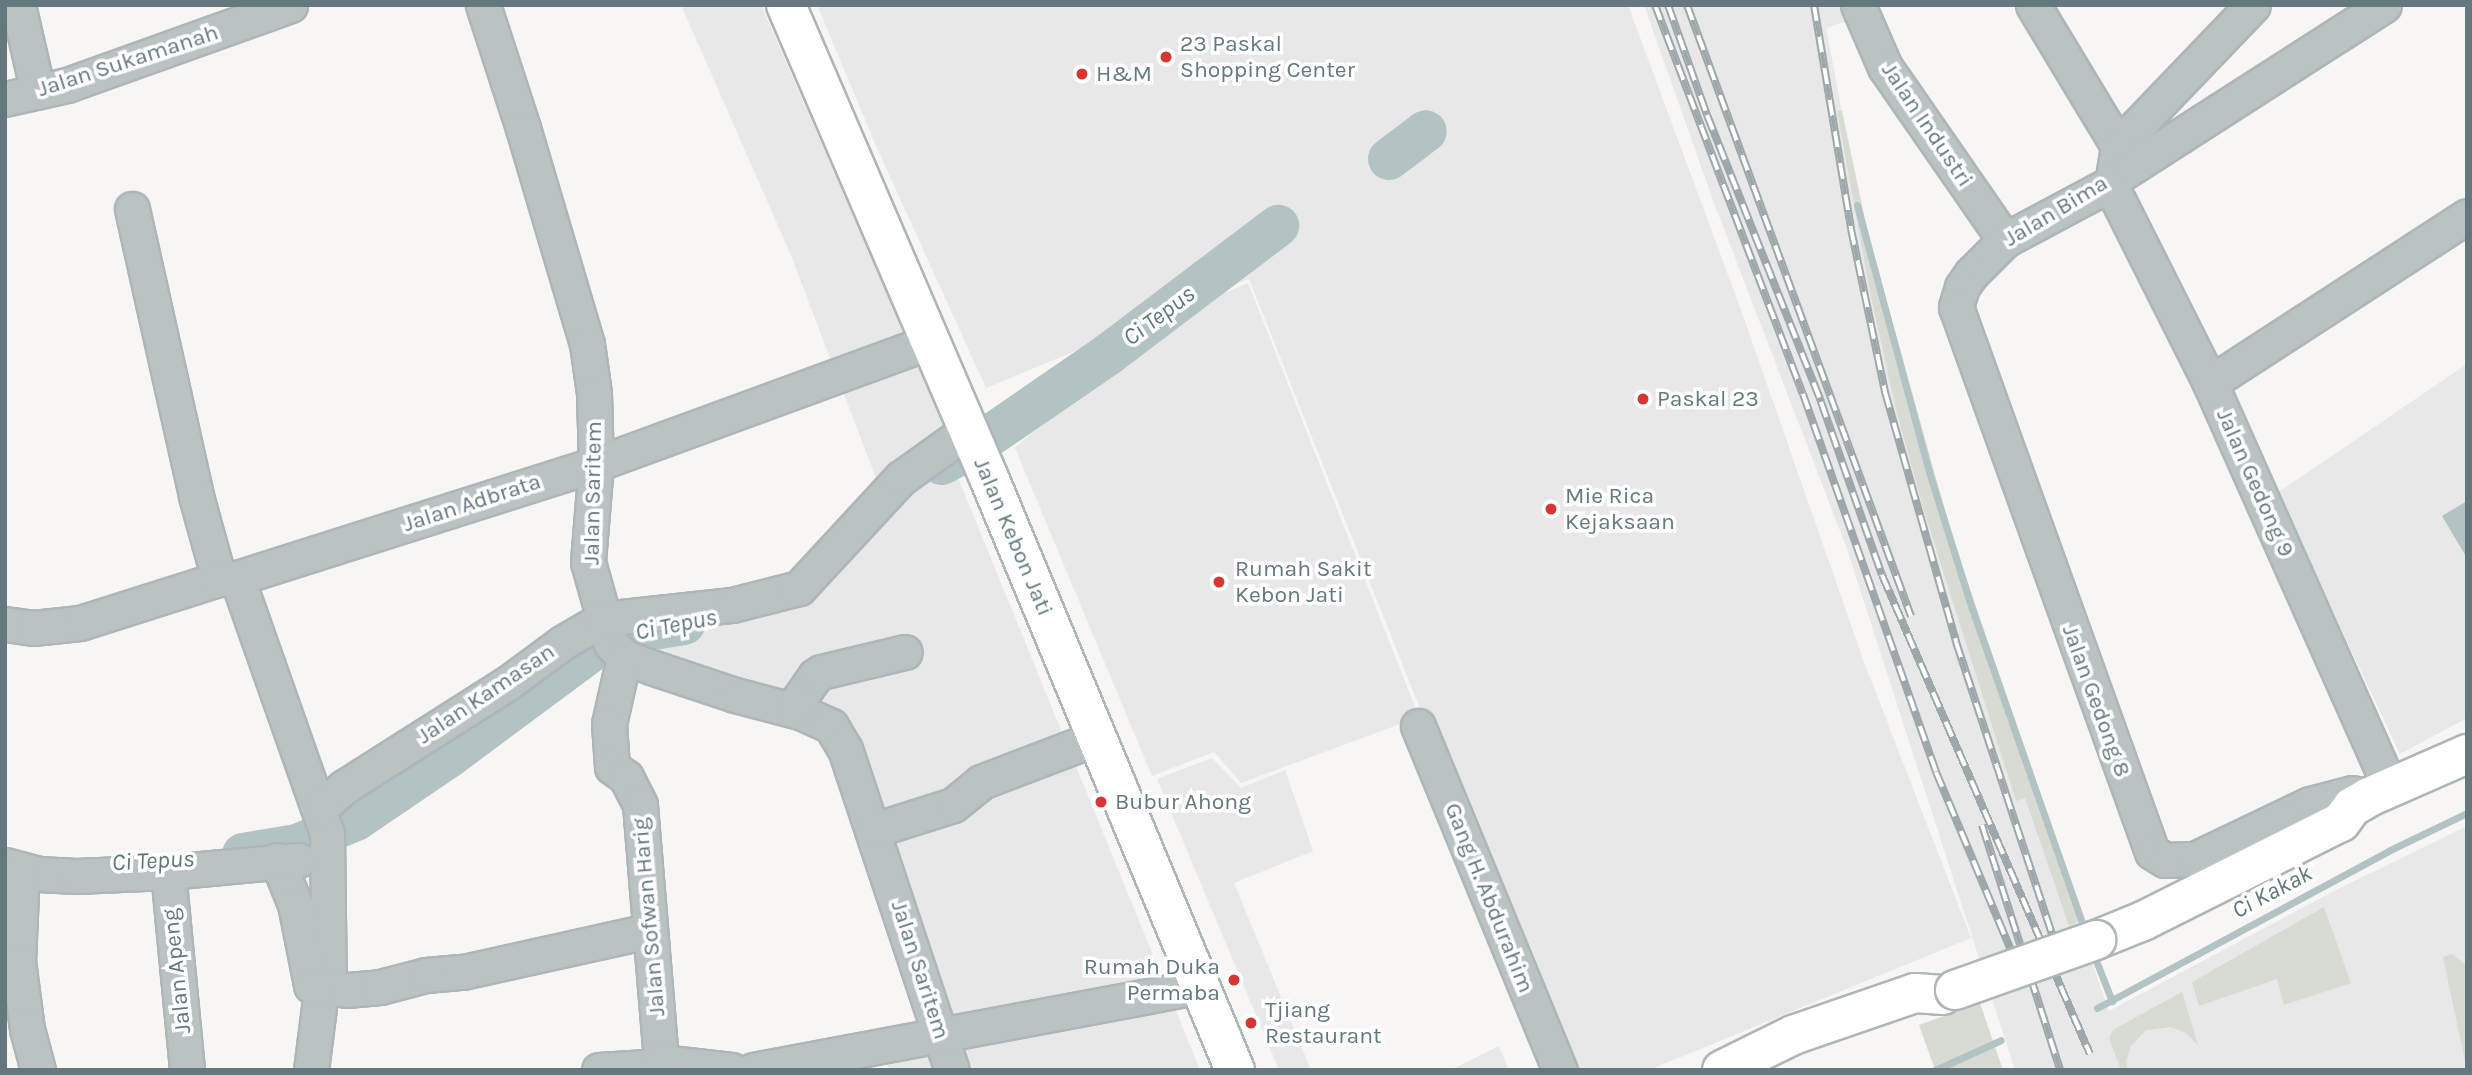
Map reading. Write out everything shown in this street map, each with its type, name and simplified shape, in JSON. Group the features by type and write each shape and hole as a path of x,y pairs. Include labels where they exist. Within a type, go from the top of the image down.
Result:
{"main road":[{"name":"Jalan Kebon Jati","path":"786,5 989,478 1235,1070"},
{"path":"1722,1070 1793,1035 1915,993 1949,992 2143,921 2341,822 2352,807 2379,792 2467,754"},
{"path":"2341,822 2352,825 2369,821 2467,778"},
{"path":"1772,1070 1810,1052 1919,1013 1930,1008 1949,992"}],"street":[{"path":"18,5 37,92"},
{"name":"Jalan Sukamanah","path":"5,99 67,85 290,5"},
{"name":"Jalan Saritem","path":"483,5 579,310 594,393 596,464 588,562 611,637 735,695 792,709 831,726 845,750 874,830 953,1070"},
{"name":"Jalan Industri","path":"1858,5 1885,67 2005,240"},
{"path":"2033,5 2118,146"},
{"path":"2112,182 2384,5"},
{"name":"Jalan Bima","path":"1962,330 1956,307 1962,287 1971,274 2005,240 2112,182 2118,146 2251,6"},
{"name":"Jalan Gedong 9","path":"2112,182 2210,383 2379,792"},
{"path":"132,209 196,496 323,827 328,987 320,999 311,1070"},
{"path":"2210,383 2467,216"},
{"name":"Jalan Gedong 8","path":"1962,330 2152,852 2165,860 2195,859 2310,804 2352,793 2379,792"},
{"name":"Jalan Adbrata","path":"5,624 33,628 79,623 228,578 596,464 929,342"},
{"name":"Jalan Kamasan","path":"14,867 39,874 76,876 168,872 301,859 323,827 344,787 508,683 562,643 611,637 799,588 901,478 970,434"},
{"name":"Jalan Sofwan Harig","path":"611,637 609,724 612,767 626,777 640,805 648,930 661,1062"},
{"path":"792,709 815,676 821,672 905,652"},
{"name":"Gang H. Abdurahim","path":"1418,726 1560,1070"},
{"path":"874,830 953,805 981,782 1096,738"},
{"path":"277,860 295,904 312,985 347,990 369,988 426,975 463,972 648,930"},
{"path":"14,867 18,961 27,1029 38,1070"},
{"name":"Jalan Apeng","path":"168,872 187,1070"},
{"path":"753,1070 1200,986"},
{"path":"599,1070 646,1067 661,1062 732,1070"}],"shaded area":[{"path":"681,5 761,5 949,435 879,486 790,253"},
{"path":"817,5 1628,5 1741,310 1864,662 1971,938 1649,1070 1564,1070 1249,279 986,388 877,148"},
{"path":"1644,5 1851,5 1854,19 1826,28 1875,286 1970,616 2109,1011 2332,892 2467,826 2467,1070 2015,1070 1847,549 1714,203"},
{"path":"1837,111 1842,111 1869,238 1953,539 2083,920 2069,926 2025,798 2016,801 1924,511 1895,406 1870,292"},
{"name":"Rumah Sakit Kebon Jati","path":"1248,283 1419,717 1241,783 1214,752 1152,776 1015,448 1157,322"},
{"path":"2467,364 2467,718 2400,754 2277,493"},
{"path":"952,463 1200,1070 955,1070 844,745 648,655 630,631 806,594 915,476"},
{"path":"2467,501 2467,558 2442,516"},
{"path":"1212,758 1241,788 1285,770 1313,851 1234,883 1311,1070 1279,1070 1157,779"},
{"path":"2324,907 2351,983 2284,1005 2277,979 2199,1006 2192,982"},
{"path":"2452,954 2467,966 2467,1070 2443,957"},
{"path":"2182,992 2198,1045 2186,1033 2171,1027 2146,1030 2131,1046 2126,1061 2128,1070 2121,1070 2109,1038 2113,1030"},
{"path":"1980,1003 2003,1070 1935,1070 1919,1025"},
{"path":"1499,1046 1509,1070 1451,1070"},
{"path":"935,1051 941,1070 889,1070 884,1057"}],"waterway":[{"name":"Ci Tepus","path":"1389,159 1426,131"},
{"path":"1857,205 1929,472 1969,600 2085,932"},
{"name":"Ci Tepus","path":"942,464 972,448 1110,353 1278,226"},
{"name":"Ci Tepus","path":"243,854 297,845 356,820 450,756 594,649 628,633 684,624"},
{"name":"Ci Kakak","path":"2097,1008 2390,850 2467,813"},
{"path":"2093,953 2112,1001"},
{"name":"Ci Kakak","path":"1935,1070 2001,1040"}],"railway":[{"path":"1655,5 1803,394 1936,772 2021,974"},
{"path":"1668,5 1707,115 1821,402 1882,575 2090,1054"},
{"path":"1687,5 1911,616"},
{"path":"1814,5 1851,229 1885,392 1956,642 2058,953"},
{"path":"1982,825 2060,1070"}],"place":[{"name":"23 Paskal Shopping Center","path":"1166,57"},
{"name":"H&M","path":"1082,74"},
{"name":"Paskal 23","path":"1643,399"},
{"name":"Mie Rica Kejaksaan","path":"1551,509"},
{"name":"Rumah Sakit Kebon Jati","path":"1219,582"},
{"name":"Bubur Ahong","path":"1101,802"},
{"name":"Rumah Duka Permaba","path":"1234,980"},
{"name":"Tjiang Restaurant","path":"1251,1023"}]}
